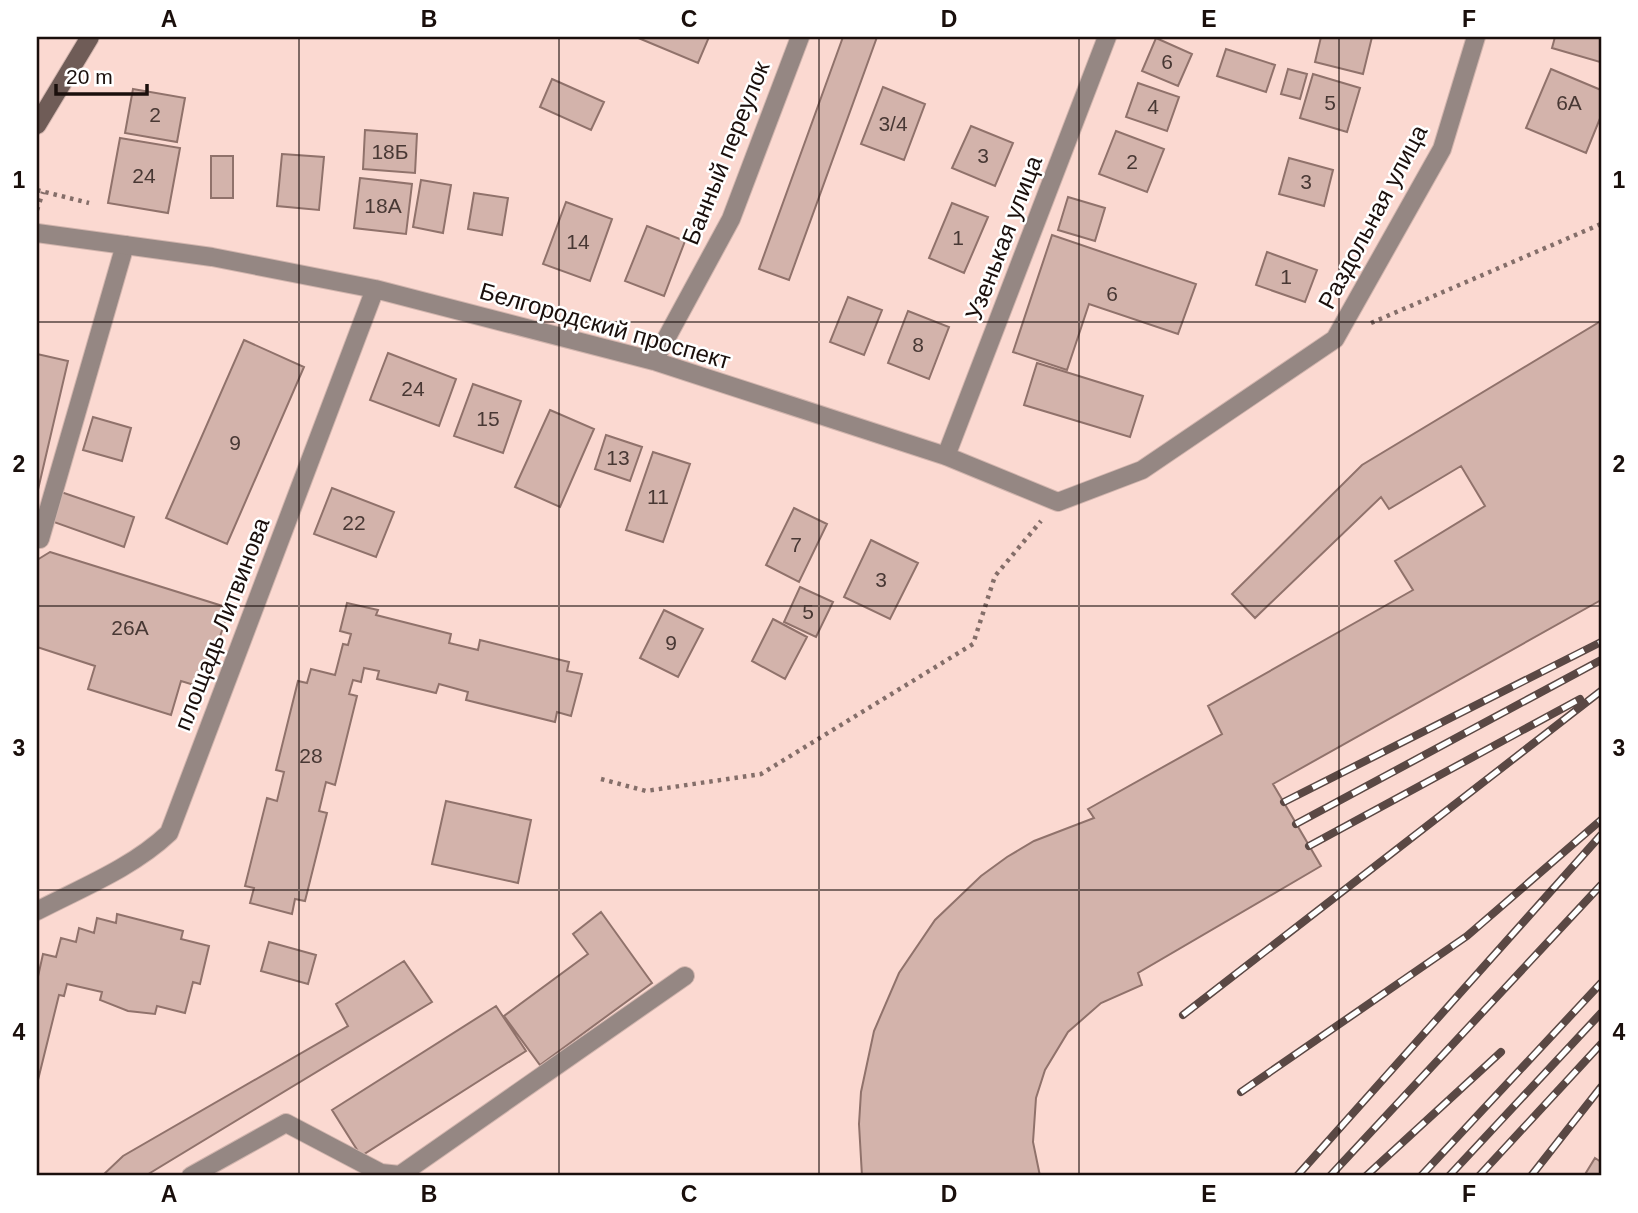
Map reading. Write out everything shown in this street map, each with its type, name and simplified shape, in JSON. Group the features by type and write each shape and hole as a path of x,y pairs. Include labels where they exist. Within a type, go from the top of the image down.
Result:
{"main road":[{"path":"37,125 90,37"}],"street":[{"name":"Банный переулок","path":"654,361 731,219 800,37"},
{"name":"Узенькая улица","path":"946,456 1107,37"},
{"name":"Раздольная улица","path":"1335,339 1442,149 1476,37"},
{"name":"Белгородский проспект","path":"37,233 212,257 375,289 654,361 946,456 1058,502"},
{"path":"40,539 125,244"},
{"name":"площадь Литвинова","path":"37,911 153,849 169,833 375,289"},
{"path":"1058,502 1142,470 1335,339"},
{"path":"191,1176 286,1123 381,1173 400,1175 685,976"}],"path":[{"path":"37,190 89,203"},
{"path":"37,211 43,191"},
{"path":"1335,339 1601,224"},
{"path":"601,779 646,791 761,774 973,644 995,576 1058,502"}],"building":[{"path":"636,37 709,37 698,63"},
{"path":"843,37 877,37 789,280 759,269"},
{"path":"1321,37 1372,37 1363,74 1315,62"},
{"path":"1555,37 1601,37 1600,62 1552,48"},
{"path":"1156,38 1192,54 1178,86 1142,71"},
{"path":"1226,49 1275,65 1266,92 1217,76"},
{"path":"1288,69 1307,74 1300,99 1281,94"},
{"path":"1551,69 1601,90 1601,116 1586,153 1526,128"},
{"path":"1313,74 1360,88 1347,132 1300,118"},
{"path":"552,79 604,102 591,130 540,107"},
{"path":"1138,83 1179,97 1167,131 1126,117"},
{"path":"883,87 925,104 904,160 861,144"},
{"path":"133,89 185,98 177,142 125,133"},
{"path":"971,126 1013,143 995,186 952,168"},
{"path":"365,130 417,134 415,173 363,169"},
{"path":"1116,131 1164,149 1147,192 1099,174"},
{"path":"120,138 180,148 168,213 108,203"},
{"path":"282,154 324,157 319,210 277,206"},
{"path":"211,156 233,156 233,198 211,198"},
{"path":"1289,158 1333,170 1324,206 1279,194"},
{"path":"360,178 412,184 406,234 354,228"},
{"path":"421,180 451,185 443,233 413,227"},
{"path":"474,193 508,198 502,235 468,229"},
{"path":"1068,197 1105,208 1095,241 1058,230"},
{"path":"566,202 612,219 590,281 543,264"},
{"path":"952,203 988,217 964,273 929,258"},
{"path":"647,226 685,241 664,296 625,281"},
{"path":"1052,235 1196,284 1178,334 1089,304 1067,370 1013,352"},
{"path":"1267,252 1317,270 1305,302 1256,285"},
{"path":"848,297 882,310 864,355 830,342"},
{"path":"908,311 949,327 929,379 888,363"},
{"path":"1601,321 1601,600 1273,784 1321,866 1138,973 1142,985 1101,1003 1068,1032 1045,1070 1036,1098 1033,1142 1040,1176 862,1176 859,1124 861,1092 874,1031 899,973 935,920 981,876 1007,857 1034,841 1094,818 1088,809 1222,734 1208,706 1413,590 1395,561 1485,506 1461,466 1389,509 1381,497 1255,618 1232,594 1362,465"},
{"path":"244,340 304,367 227,544 166,518"},
{"path":"388,353 456,379 439,426 370,400"},
{"path":"37,354 68,361 37,494"},
{"path":"1037,363 1143,396 1130,437 1024,405"},
{"path":"473,384 521,401 503,453 454,436"},
{"path":"550,410 594,429 560,507 515,487"},
{"path":"93,417 131,428 122,461 83,450"},
{"path":"606,435 642,447 630,481 595,469"},
{"path":"653,452 690,464 663,542 626,530"},
{"path":"332,488 394,512 376,557 314,534"},
{"path":"61,492 134,517 124,547 51,521"},
{"path":"794,508 827,524 799,582 766,565"},
{"path":"871,540 918,563 890,619 844,597"},
{"path":"50,552 229,608 204,688 181,681 171,715 88,689 95,666 37,647 37,560"},
{"path":"800,587 833,602 816,637 784,622"},
{"path":"347,603 378,610 376,615 451,634 449,643 478,650 480,640 569,662 567,671 582,674 571,716 557,712 555,722 466,700 468,692 439,684 436,693 377,679 379,671 364,668 361,682 353,680 349,694 357,696 335,785 326,782 319,811 327,813 305,901 295,899 292,914 250,903 254,888 245,886 267,798 277,801 284,772 276,770 298,681 307,683 311,669 335,675 343,644 348,645 351,634 340,631"},
{"path":"664,610 703,629 678,677 640,658"},
{"path":"773,619 807,637 785,679 752,661"},
{"path":"446,801 531,820 518,883 432,864"},
{"path":"601,912 652,983 540,1065 504,1016 588,954 573,934"},
{"path":"117,914 183,931 181,939 209,946 200,984 193,982 185,1013 157,1006 155,1014 128,1011 100,1000 102,992 67,984 64,996 59,995 37,1084 37,981 43,954 56,957 61,938 76,942 79,928 94,933 97,918 116,923"},
{"path":"269,942 316,955 308,984 261,971"},
{"path":"404,961 432,1002 145,1176 102,1176 123,1156 348,1026 336,1004"},
{"path":"496,1006 526,1051 361,1156 332,1110"},
{"path":"1595,1158 1601,1162 1601,1176 1584,1176"}],"railway":[{"path":"1284,802 1601,642"},
{"path":"1296,824 1601,660"},
{"path":"1183,1015 1601,691"},
{"path":"1309,846 1580,699"},
{"path":"1241,1092 1467,936 1601,820"},
{"path":"1297,1176 1601,835"},
{"path":"1330,1176 1601,885"},
{"path":"1421,1176 1601,983"},
{"path":"1449,1176 1601,1013"},
{"path":"1479,1176 1601,1044"},
{"path":"1366,1176 1501,1052"},
{"path":"1531,1176 1601,1087"}]}
